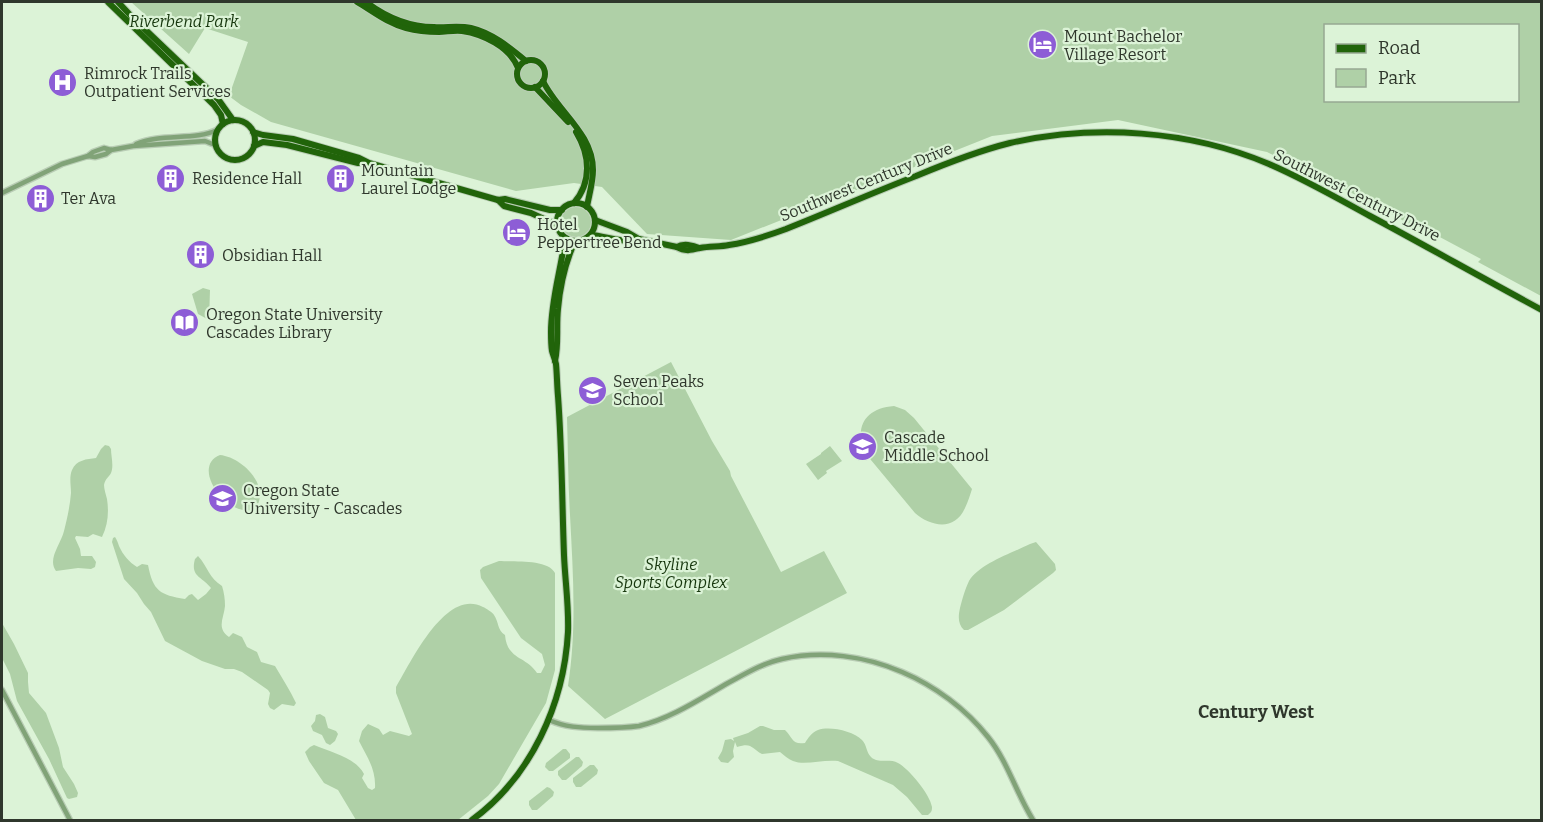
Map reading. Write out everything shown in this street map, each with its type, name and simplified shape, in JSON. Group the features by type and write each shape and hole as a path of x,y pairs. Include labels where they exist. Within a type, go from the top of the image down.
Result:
{"main road":[{"path":"108,2 214,105 221,115 223,124"},
{"path":"118,2 218,99 233,120"},
{"path":"357,2 390,22 404,27 420,31 459,31 474,34 494,43 508,53 518,68"},
{"path":"366,2 387,16 407,24 464,27 487,33 526,61"},
{"path":"543,81 535,87 528,88 519,82 518,68 526,61 535,61 542,66 543,81 547,90 584,137 593,170 587,207"},
{"path":"535,87 572,127 584,149 587,162 586,178 582,194 574,204"},
{"path":"233,120 245,122 255,138 254,146 248,155 233,160 223,156 215,145 215,138 217,130 223,124 233,120"},
{"path":"253,132 293,139 498,200 505,199 550,210 562,210"},
{"name":"Southwest Century Drive","path":"595,220 639,239 677,247 680,245 699,248 726,246 761,238 786,229 949,162 1008,144 1076,134 1106,132 1144,134 1209,145 1268,163 1416,240 1542,310"},
{"path":"254,146 263,142 287,145 358,163 369,163"},
{"path":"498,200 504,206 531,213 557,225"},
{"path":"574,204 587,207 595,220 591,235 575,241 562,235 557,220 562,210 574,204"},
{"name":"Southwest Century Drive","path":"591,235 634,241 639,239"},
{"path":"472,820 492,804 524,765 540,739 557,698 565,665 568,631 560,426 555,361 552,352 552,320 555,288 566,238"},
{"path":"555,361 558,350 558,309 564,274 575,241"}],"street":[{"path":"133,146 152,139 204,134 217,130"},
{"path":"2,193 44,172 104,148 111,150 133,146 205,141 215,145"},
{"path":"549,720 578,728 639,726 664,717 746,674 781,659 832,655 856,658 887,665 913,677 930,686 968,715 997,749 1033,820"},
{"path":"2,690 70,820"}],"green space":[{"name":"Riverbend Park","path":"131,2 1541,2 1541,296 1478,262 1481,259 1421,227 1412,223 1413,226 1362,198 1267,152 1118,120 992,136 731,240 647,234 602,187 574,183 516,191 271,122 229,96 248,42 205,28 189,54"},
{"path":"576,207 582,208 590,216 590,228 582,236 576,237 570,236 562,228 561,222 562,216 570,208"},
{"path":"203,288 210,290 209,320 198,314 192,294"},
{"name":"Skyline Sports Complex","path":"671,362 781,572 824,551 847,593 605,719 568,686 573,643 574,600 567,417"},
{"path":"894,406 905,410 914,418 972,489 965,508 955,520 935,524 921,518 866,454 861,436 864,421 876,411"},
{"path":"105,445 111,449 112,464 111,473 104,485 108,509 106,528 102,537 93,534 88,537 76,536 75,538 81,556 92,556 96,562 95,567 56,571 53,562 71,498 72,470 79,462 96,458"},
{"path":"830,446 842,461 826,471 827,473 818,480 806,464"},
{"path":"220,455 237,461 252,474 260,492 255,509 245,510 234,507 216,491 209,470 212,461"},
{"path":"115,537 122,552 131,563 137,567 142,564 148,565 155,586 164,593 176,597 185,599 192,594 198,600 211,588 195,573 195,559 198,556 214,579 222,586 225,606 222,626 225,634 229,637 233,633 242,637 247,647 257,652 261,662 275,666 296,703 294,706 282,704 274,710 270,708 268,690 242,672 202,661 165,641 151,612 124,579 112,542"},
{"path":"1036,542 1055,564 1056,570 1004,610 964,630 960,623 959,611 969,581 980,569 996,559"},
{"path":"499,561 538,563 545,565 555,573 555,670 546,703 499,784 458,820 356,820 338,790 324,783 305,752 314,745 342,756 360,768 364,774 362,778 368,788 372,790 375,788 372,769 359,741 362,731 368,724 379,729 383,735 390,731 409,736 412,734 396,693 396,687 420,645 443,617 456,608 469,604 486,608 496,618 513,654 528,663 537,673 541,673 545,665 542,654 521,638 481,578 480,570 483,567"},
{"path":"2,623 28,673 29,693 46,713 59,748 63,767 74,784 78,793 77,797 67,798 49,759 17,701 10,674 2,658"},
{"path":"320,714 325,717 328,728 338,734 330,745 326,743 322,735 313,731 311,726 316,715"},
{"path":"760,726 785,730 798,743 805,743 814,732 823,729 835,729 853,734 862,740 869,755 874,759 895,762 908,771 927,795 932,807 931,812 928,815 922,815 893,785 838,761 798,762 780,752 762,754 749,745 737,747 735,742 734,757 728,763 721,762 718,758 725,740 734,741 733,738"},
{"path":"563,749 570,754 570,758 553,771 549,771 545,767 546,763"},
{"path":"576,757 583,762 582,766 566,780 562,780 558,771"},
{"path":"590,765 594,765 598,770 597,774 581,787 576,787 573,778"},
{"path":"547,787 554,792 553,796 537,810 532,810 529,801"}],"place":[{"name":"Mount Bachelor Village Resort","path":"1043,45"},
{"name":"Rimrock Trails Outpatient Services","path":"63,82"},
{"name":"Residence Hall","path":"171,178"},
{"name":"Mountain Laurel Lodge","path":"340,179"},
{"name":"Ter Ava","path":"40,198"},
{"name":"Hotel Peppertree Bend","path":"516,233"},
{"name":"Obsidian Hall","path":"201,255"},
{"name":"Oregon State University Cascades Library","path":"185,323"},
{"name":"Seven Peaks School","path":"592,390"},
{"name":"Cascade Middle School","path":"863,446"},
{"name":"Oregon State University - Cascades","path":"222,499"}],"district":[{"name":"Century West","path":"1256,712"}]}
